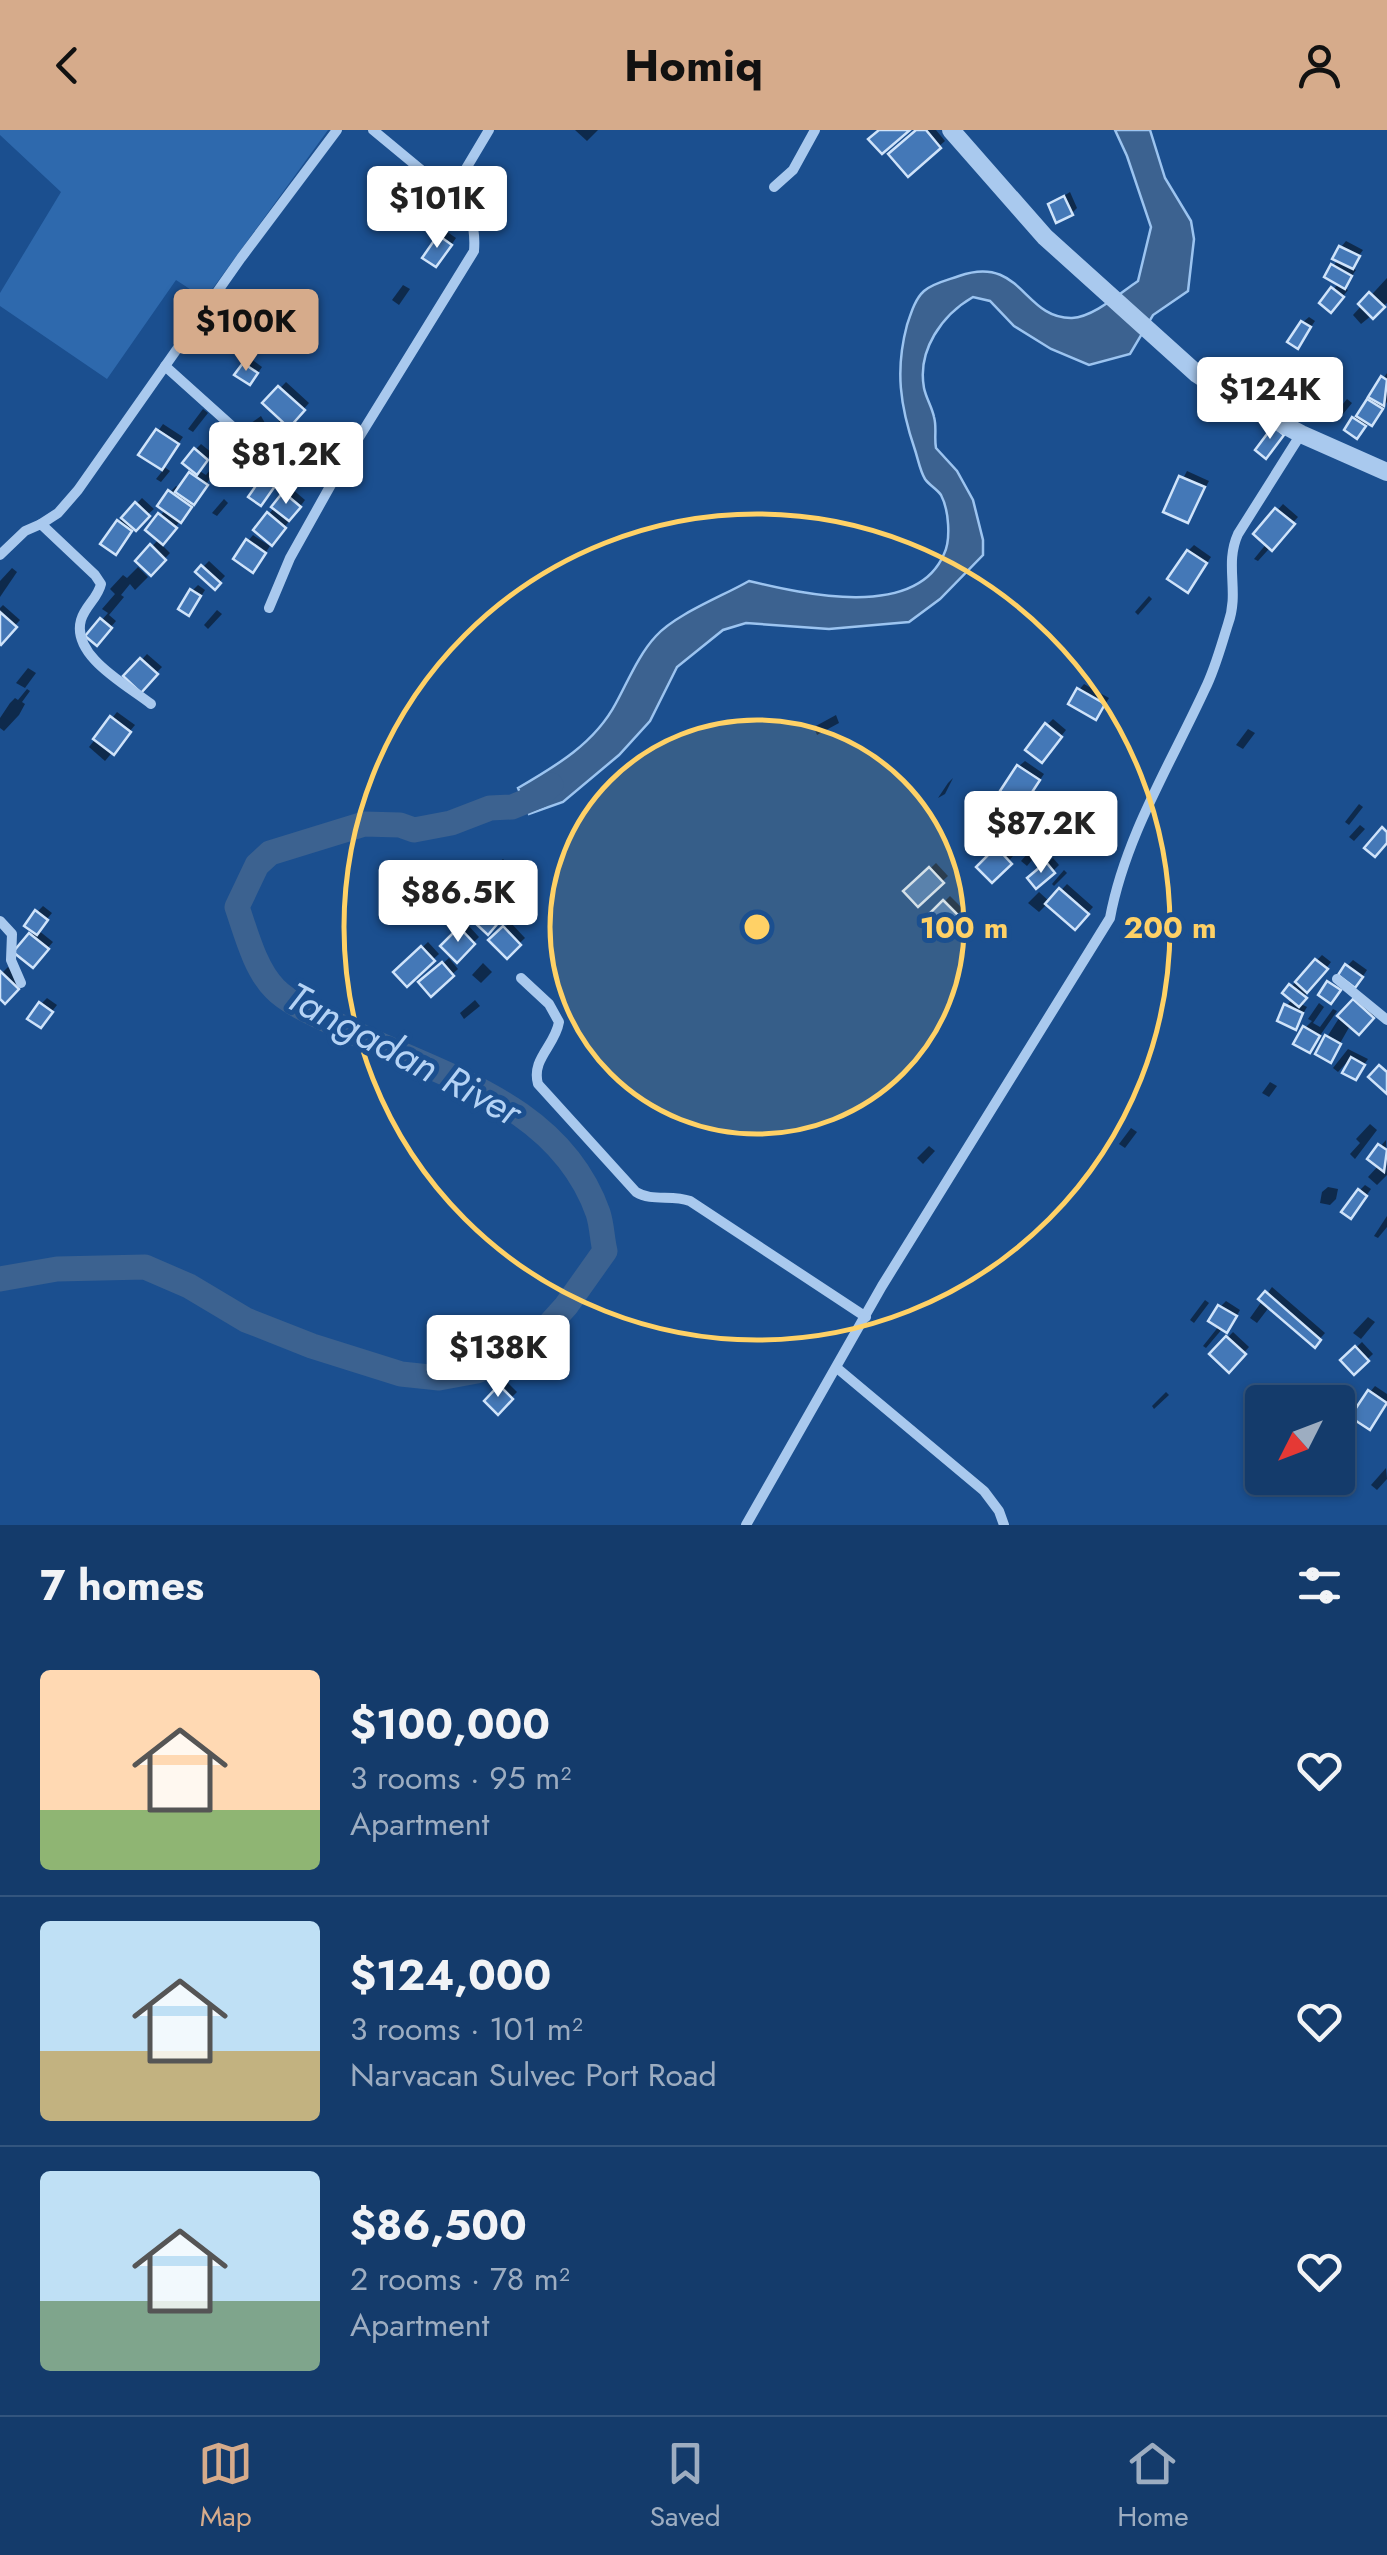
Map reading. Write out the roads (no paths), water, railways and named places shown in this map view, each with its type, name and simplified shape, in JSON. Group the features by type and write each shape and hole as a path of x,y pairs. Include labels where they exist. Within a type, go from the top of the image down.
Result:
{"street":[{"path":"0,555 26,531 67,504 240,258 337,130"},
{"path":"268,608 290,558 342,465 474,251 476,231 452,192 373,130"},
{"path":"452,192 489,130"},
{"path":"774,188 793,170 815,130"},
{"path":"951,130 1045,238 1147,331 1228,396 1387,472"},
{"path":"165,366 244,436"},
{"path":"746,1525 866,1316 1110,918 1126,859 1207,686 1231,616 1236,593 1230,552 1301,434"},
{"path":"41,524 101,584 81,620 81,642 92,657 150,704"},
{"path":"0,921 12,934 11,960 20,984"},
{"path":"522,978 549,1004 559,1022 556,1035 536,1067 538,1084 636,1192 648,1198 671,1196 690,1201 866,1316"},
{"path":"1337,979 1387,1020"},
{"path":"837,1368 984,1492 999,1510 1004,1525"}],"waterway":[{"name":"Tangadan River","path":"0,1279 57,1269 145,1267 189,1286 246,1320 401,1374 439,1378 477,1371 530,1346 566,1306 605,1251 598,1213 580,1175 556,1144 493,1098 320,1017 282,995 257,961 237,907 257,865 270,853 364,824 400,825 414,830 451,823 490,808 512,807 541,795 551,785"}]}
